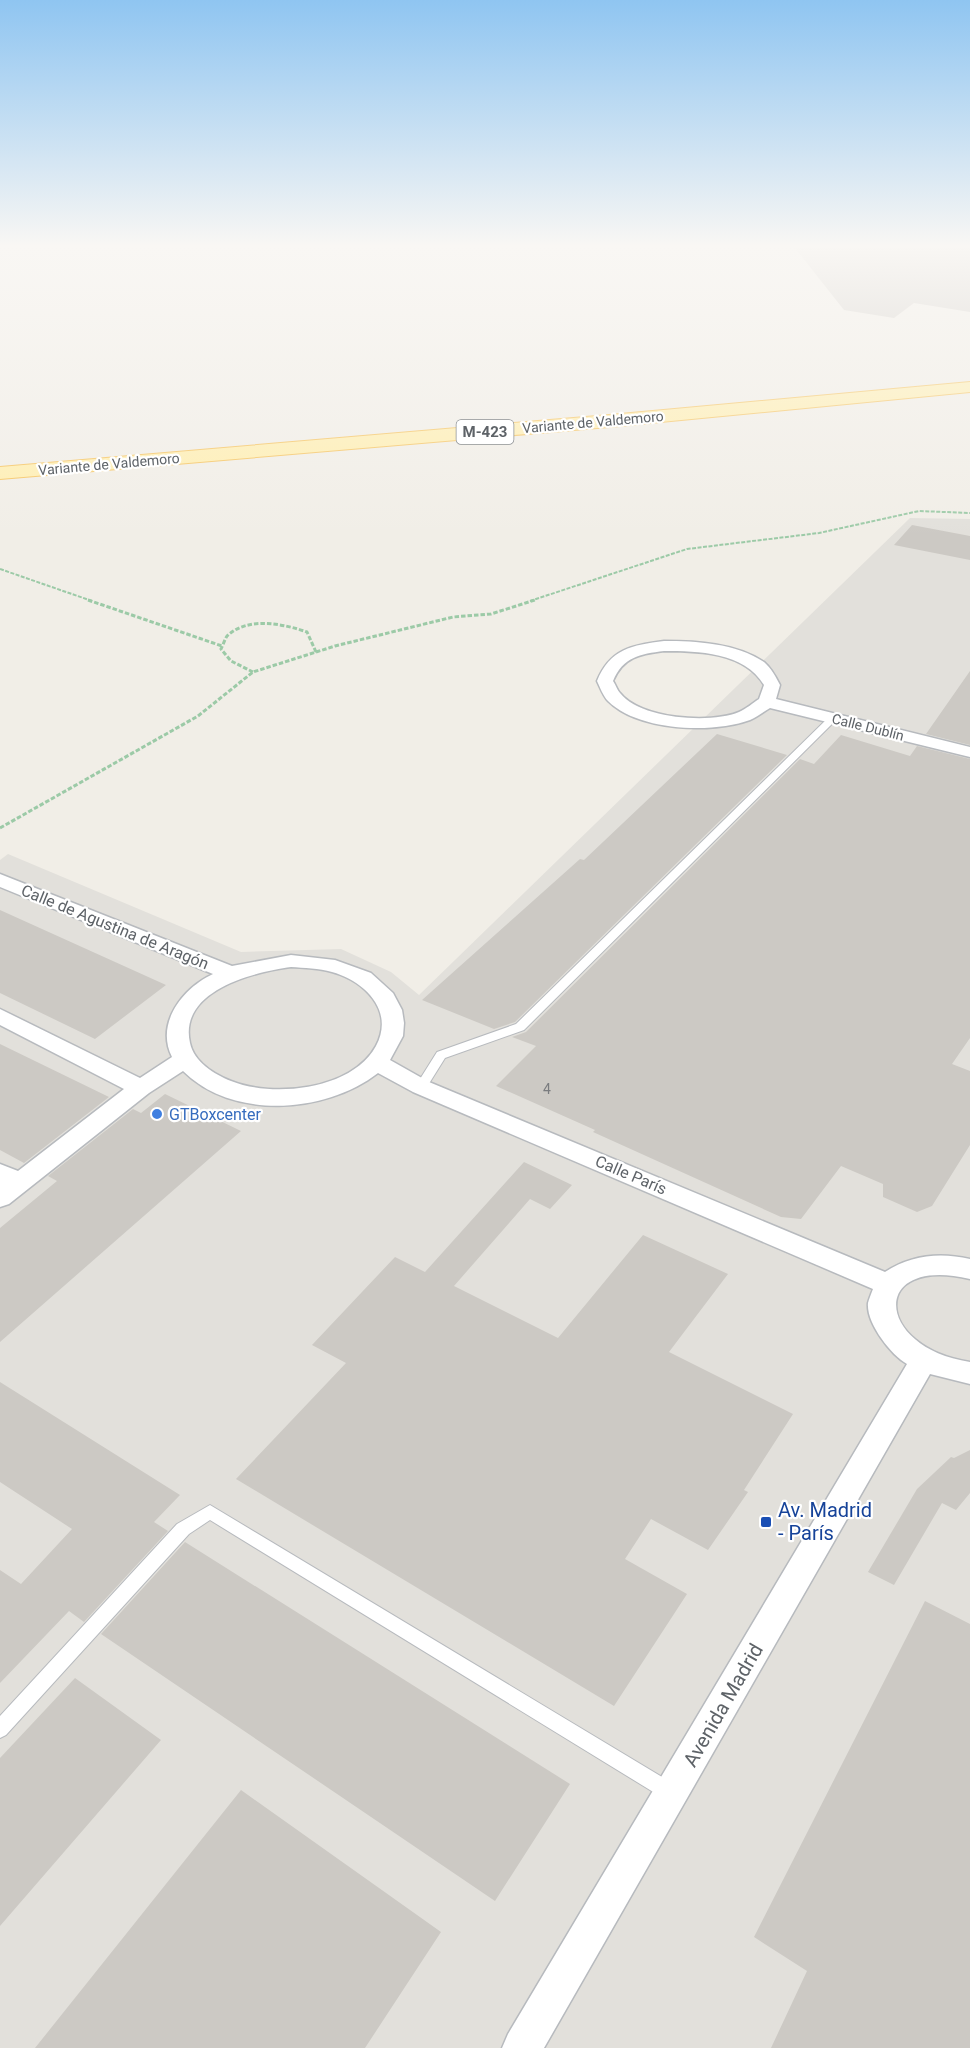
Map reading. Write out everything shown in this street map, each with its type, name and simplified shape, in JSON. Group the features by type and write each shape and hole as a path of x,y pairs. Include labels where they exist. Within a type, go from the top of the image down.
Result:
{"main road":[{"name":"Variante de Valdemoro","path":"0,462 588,413 970,376"},
{"name":"Variante de Valdemoro","path":"0,473 609,421 970,387"}],"street":[{"path":"667,645 702,646 736,654 760,668 772,685 766,702 745,716 712,723 673,722 638,713 614,698 605,681 613,664 635,652 667,645"},
{"name":"Calle Dublín","path":"766,702 970,752"},
{"name":"Calle de Agustina de Aragón","path":"0,880 230,974"},
{"path":"291,961 322,963 351,971 374,984 389,1001 394,1021 390,1042 375,1062 353,1079 324,1091 291,1096 268,1096 226,1089 201,1076 185,1059 177,1041 179,1021 189,1003 207,987 230,974 270,963 291,961"},
{"path":"0,1016 141,1088"},
{"path":"6,1184 185,1059"},
{"name":"Calle París","path":"375,1062 421,1087 889,1285"},
{"path":"970,1269 958,1265 929,1264 906,1271 889,1285 882,1301 882,1310 892,1335 910,1353 923,1361 948,1370 970,1373"},
{"name":"Avenida Madrid","path":"522,2048 923,1361"}],"lane":[{"path":"421,1087 441,1054 520,1027 832,719"},
{"path":"0,1729 183,1529 210,1512 611,1754 671,1793"}],"path":[{"path":"0,828 198,716 253,672 316,652 453,617 491,614 687,549 819,533 920,511 970,513"},
{"path":"0,569 222,646"},
{"path":"253,672 231,662 221,650 227,636 247,626 280,623 307,632 316,652"}],"shaded area":[{"path":"910,518 970,519 970,2048 0,2048 0,860 8,854 241,952 341,949 391,972 419,995"}],"building":[{"path":"912,525 970,536 970,560 894,545"},
{"path":"970,671 970,745 926,734"},
{"path":"717,734 787,755 515,1022 494,1029 422,1000 580,859 584,860"},
{"path":"841,735 910,756 917,746 970,759 970,1038 952,1064 970,1071 970,1145 932,1206 917,1212 883,1197 883,1184 841,1166 801,1219 781,1217 496,1086 536,1046 512,1037 526,1032 800,759 814,764"},
{"path":"0,910 166,985 95,1039 0,993"},
{"path":"0,1044 109,1097 24,1163 0,1150"},
{"path":"165,1094 241,1131 0,1342 0,1228 57,1181 48,1176 133,1109 141,1113"},
{"path":"524,1162 572,1185 550,1209 530,1199 454,1286 558,1338 643,1235 728,1274 669,1352 793,1414 744,1490 748,1492 708,1550 651,1519 625,1559 687,1594 614,1706 236,1479 346,1363 312,1345 395,1257 425,1272"},
{"path":"0,1382 180,1495 154,1522 168,1531 84,1622 69,1611 0,1683 0,1570 21,1584 72,1529 0,1482"},
{"path":"970,1450 970,1493 956,1510 942,1503 894,1585 868,1572 917,1489 951,1457 954,1458"},
{"path":"185,1542 570,1784 495,1901 101,1634"},
{"path":"925,1601 970,1624 970,2048 771,2048 807,1971 754,1937"},
{"path":"75,1678 161,1740 0,1926 0,1758"},
{"path":"241,1790 441,1932 365,2048 35,2048"}],"place":[{"name":"GTBoxcenter","path":"157,1114"},
{"name":"Av. Madrid - París","path":"766,1522"}]}
